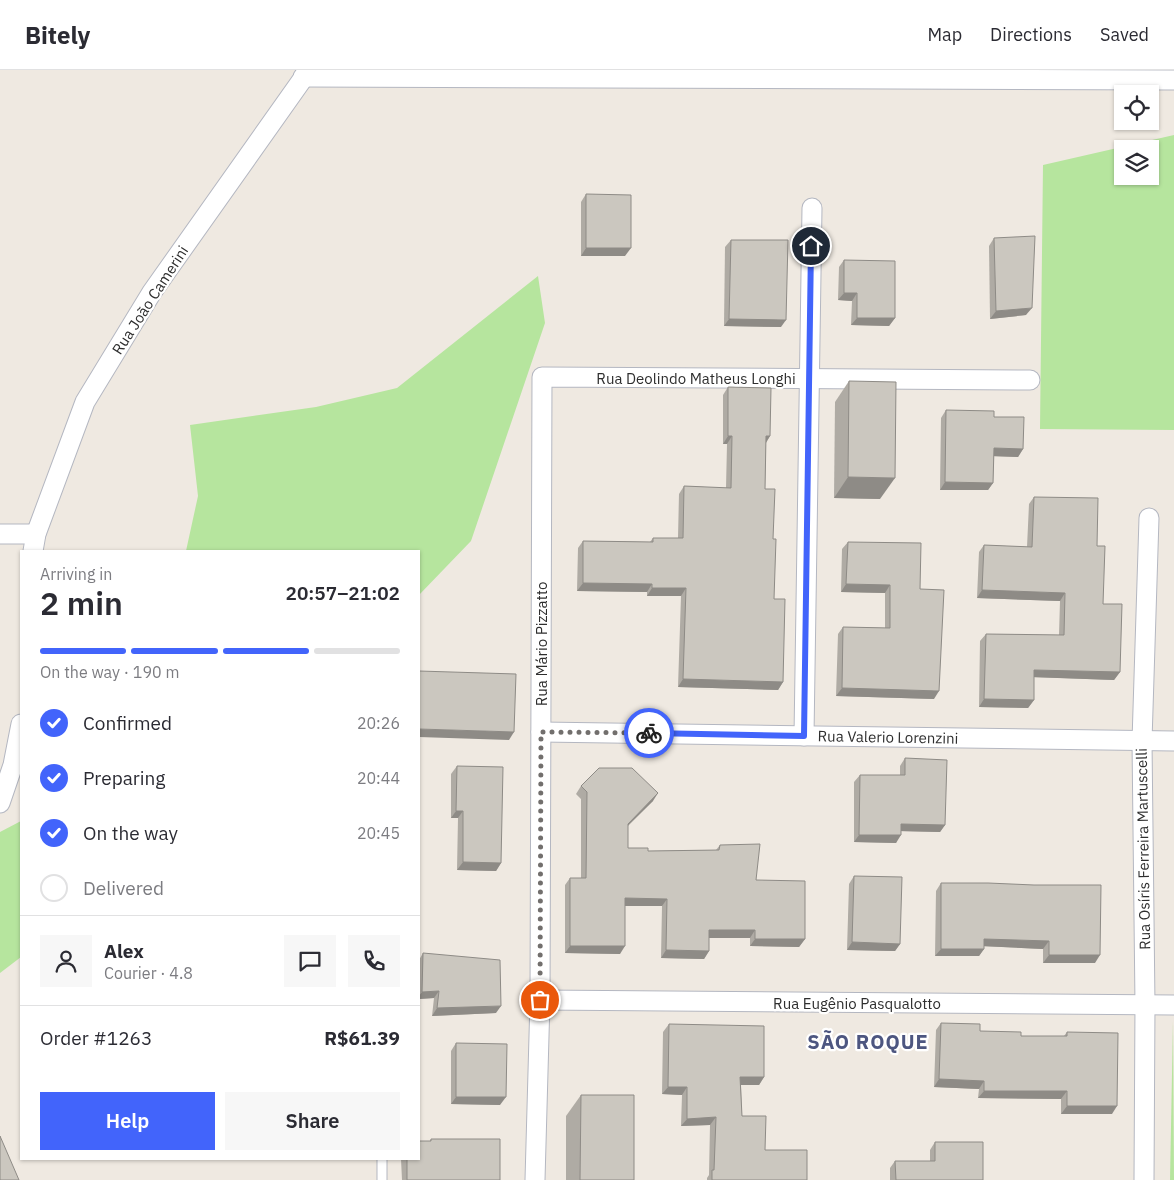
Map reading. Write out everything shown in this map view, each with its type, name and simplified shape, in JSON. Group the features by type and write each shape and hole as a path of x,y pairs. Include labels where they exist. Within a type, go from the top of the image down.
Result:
{"street":[{"path":"306,74 808,74 1174,80"},
{"name":"Rua João Camerini","path":"35,543 85,402 152,292 306,74"},
{"path":"804,736 812,208"},
{"name":"Rua Deolindo Matheus Longhi","path":"542,377 1030,380"},
{"name":"Rua Mário Pizzatto","path":"535,1180 540,1000 542,377"},
{"name":"Rua Osíris Ferreira Martuscelli","path":"1144,1180 1145,1005 1142,741 1149,518"},
{"path":"0,534 35,543"},
{"path":"0,804 13,766 20,729"},
{"name":"Rua Valerio Lorenzini","path":"541,732 1174,741"},
{"name":"Rua Eugênio Pasqualotto","path":"540,1000 1174,1005"}],"lane":[{"path":"382,1160 382,1180"}],"green space":[{"path":"1174,135 1174,430 1040,429 1043,165 1114,149 1114,185 1159,185 1159,140 1152,140"},
{"path":"538,276 545,323 471,541 420,594 420,550 186,550 198,496 190,425 316,407 397,388"},
{"path":"20,822 20,958 0,973 0,832"},
{"path":"1173,1021 1174,1180 1170,1180"}],"building":[{"path":"586,194 631,195 631,248 586,248"},
{"path":"1035,236 1032,308 996,311 994,238"},
{"path":"731,240 788,240 786,320 729,319"},
{"path":"844,260 895,261 895,318 857,318 857,293 844,293"},
{"path":"849,381 896,382 895,478 848,477"},
{"path":"728,387 771,388 770,436 766,436 765,489 775,489 773,539 776,539 774,599 785,599 783,682 683,679 686,588 652,588 652,584 583,583 583,541 653,542 653,538 683,538 684,486 731,488 732,436 728,436"},
{"path":"946,410 994,411 994,417 1024,417 1023,449 994,448 993,483 945,482"},
{"path":"1034,497 1098,498 1097,546 1105,546 1103,604 1122,604 1120,672 1034,670 1034,700 984,699 986,634 1064,635 1065,593 982,590 984,545 1032,547"},
{"path":"848,542 921,543 920,589 944,590 939,691 842,688 843,627 890,628 890,585 846,584"},
{"path":"420,671 516,674 514,732 420,729"},
{"path":"905,758 947,760 945,825 901,824 901,835 859,835 860,775 905,775"},
{"path":"457,766 503,767 501,863 463,862 463,811 456,811"},
{"path":"599,768 632,768 658,793 628,824 628,848 648,848 648,851 719,850 720,845 760,844 756,880 805,881 805,939 755,939 755,930 709,930 709,951 666,950 667,899 625,898 625,946 570,946 570,878 586,878 587,792 581,786"},
{"path":"854,876 902,877 900,944 852,942"},
{"path":"941,883 1101,885 1100,955 1049,955 1049,941 984,939 984,949 941,949"},
{"path":"423,953 500,960 501,1006 437,1008 439,991 422,992"},
{"path":"941,1023 980,1024 980,1031 1021,1032 1021,1036 1067,1036 1067,1032 1118,1033 1117,1106 1067,1106 1067,1091 984,1091 984,1081 939,1079"},
{"path":"669,1024 764,1026 764,1077 740,1077 742,1116 766,1116 765,1150 807,1150 807,1180 712,1180 716,1117 687,1119 687,1087 668,1087"},
{"path":"456,1043 507,1044 506,1097 456,1097"},
{"path":"581,1095 634,1095 634,1180 580,1180"},
{"path":"0,1136 19,1180 0,1180"},
{"path":"431,1139 500,1139 500,1180 407,1180 407,1160 420,1160 420,1141 431,1141"},
{"path":"935,1142 983,1142 983,1180 896,1180 895,1161 935,1161"}],"way so far":[{"path":"540,1000 541,732 649,733"}],"district":[{"name":"SÃO ROQUE","path":"868,1041"}],"route":[{"path":"649,733 804,736 811,246"}]}
